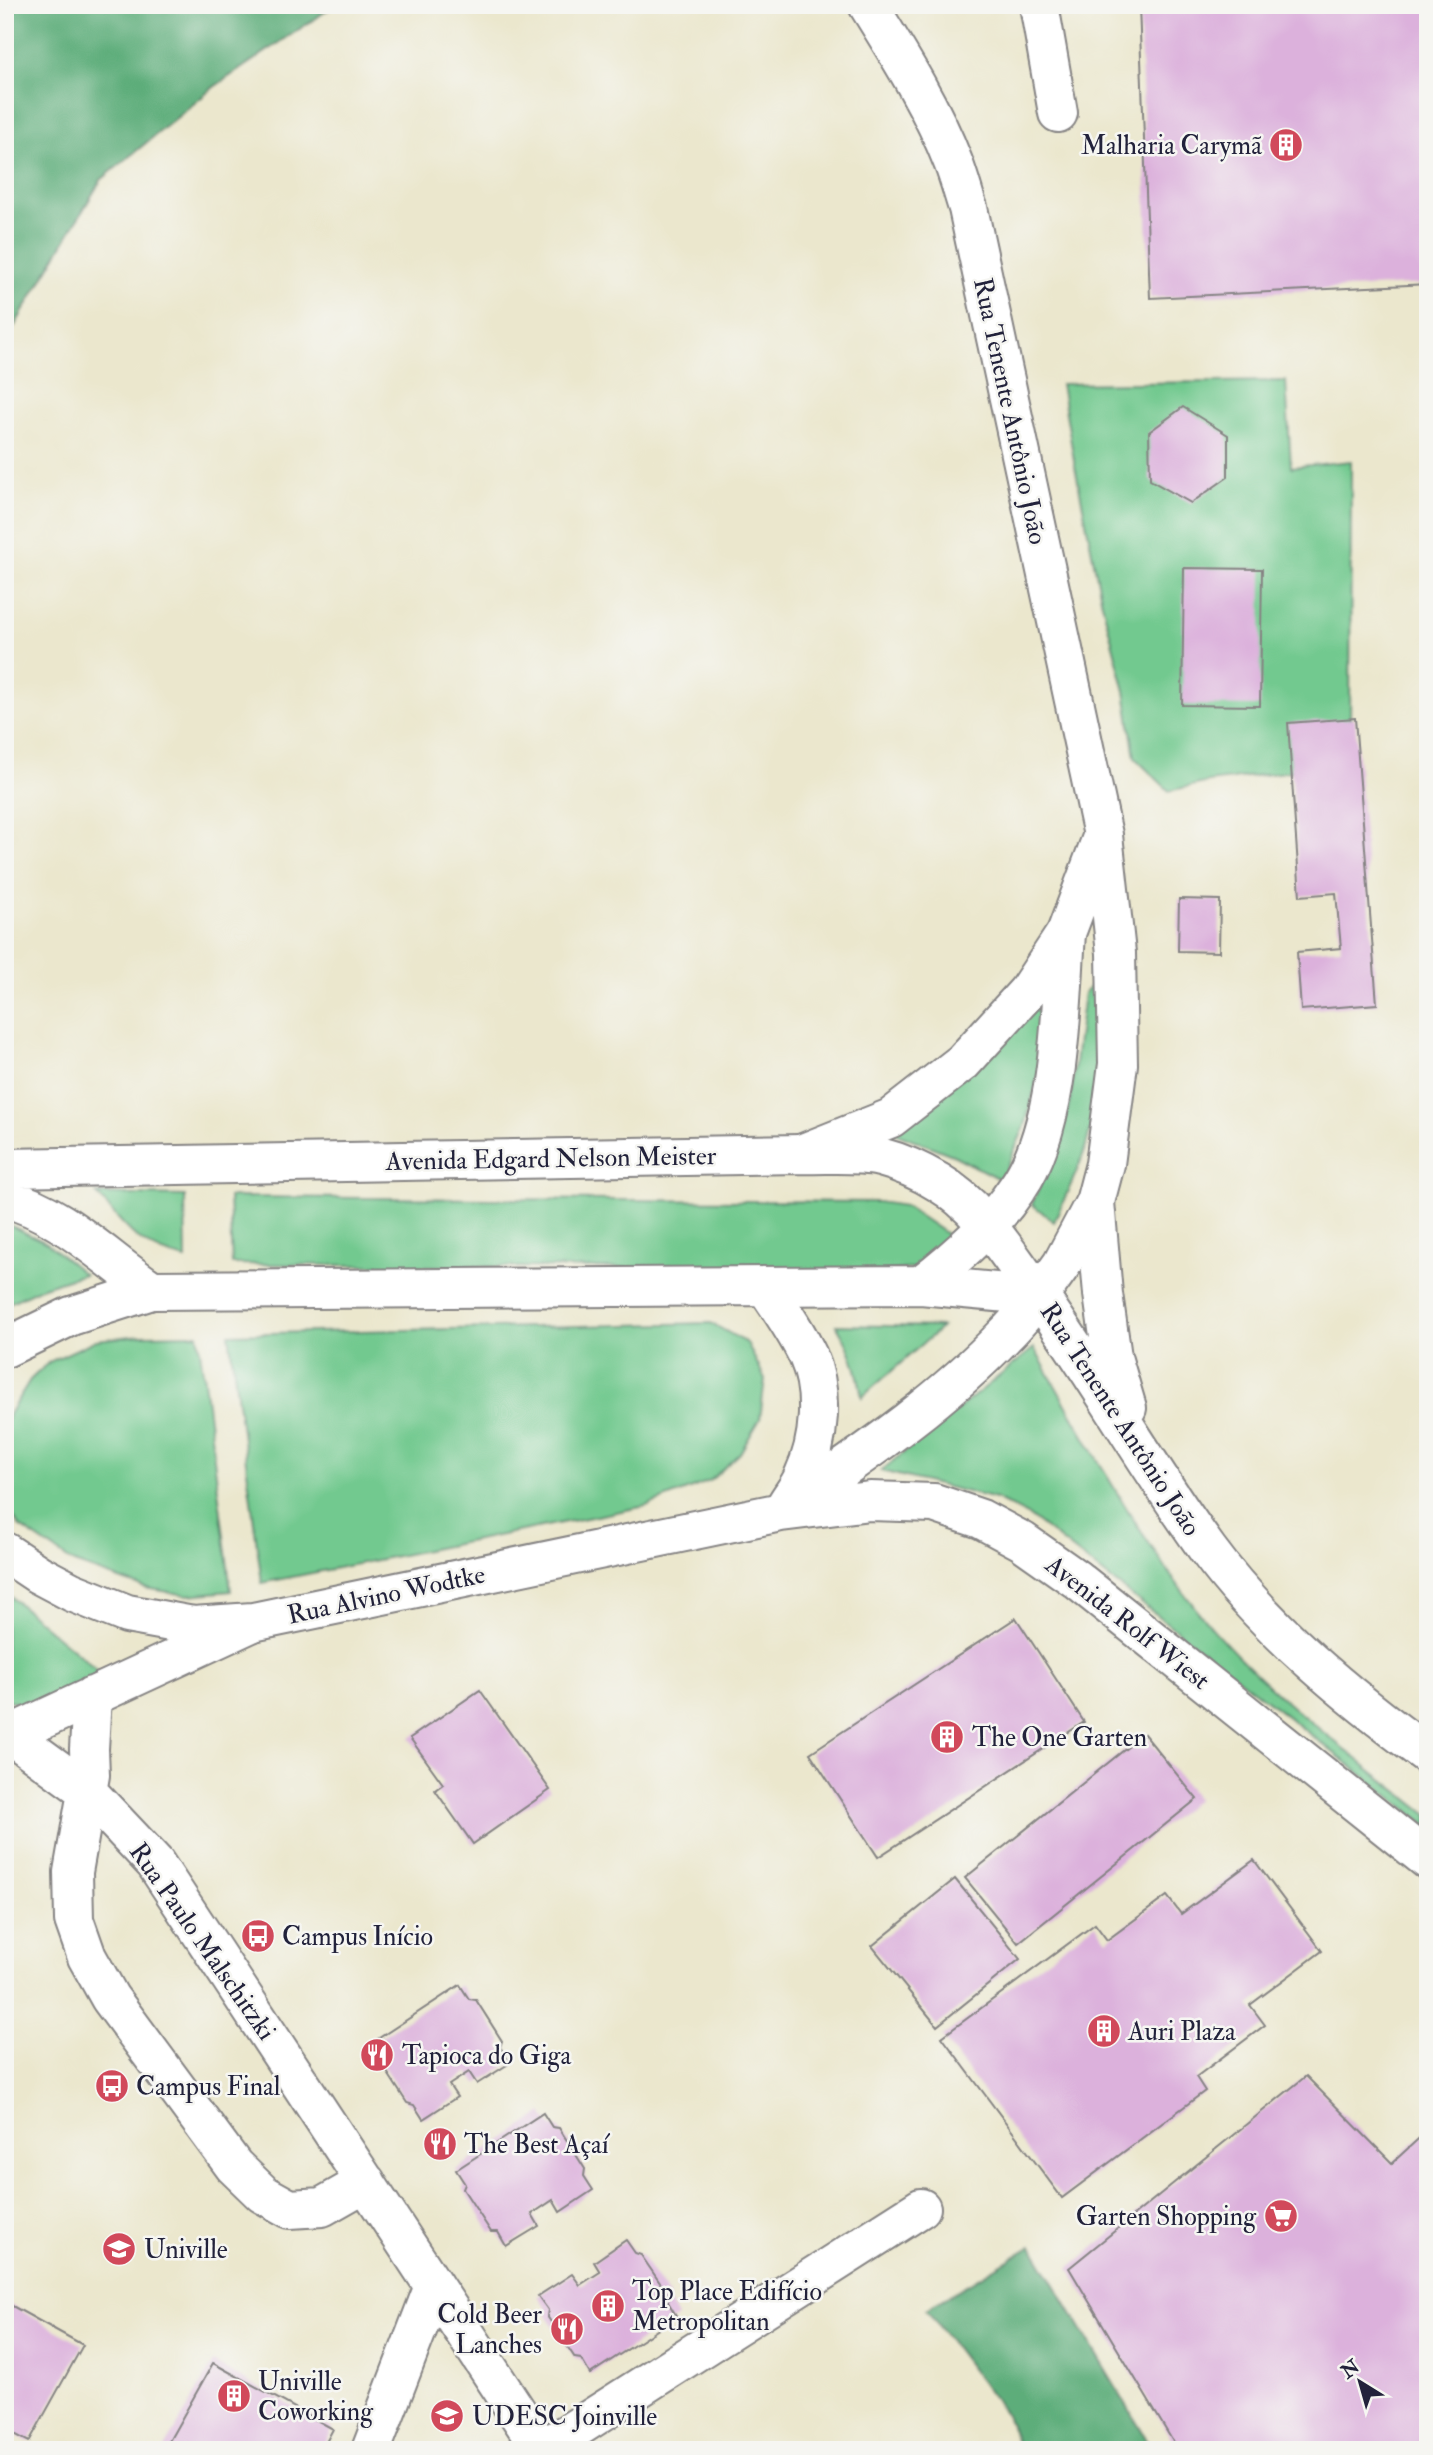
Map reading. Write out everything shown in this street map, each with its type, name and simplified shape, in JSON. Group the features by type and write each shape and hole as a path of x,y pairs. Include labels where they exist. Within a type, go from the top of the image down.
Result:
{"main road":[{"name":"Rua Tenente Antônio João","path":"868,5 937,127 954,163 968,208 1103,835 1116,953 1118,1064 1107,1153 1095,1202 1062,1264 1039,1296 1210,1552 1261,1612 1307,1656 1382,1721 1428,1755"},
{"path":"1039,5 1058,113"},
{"path":"800,1154 891,1118 962,1062 1027,992 1066,933 1103,835"},
{"path":"921,1284 960,1255 988,1226 1020,1186 1039,1146 1048,1116 1060,1016 1066,933"},
{"name":"Avenida Edgard Nelson Meister","path":"5,1168 800,1154 878,1157 913,1169 967,1202 1039,1296"},
{"path":"5,1198 26,1203 52,1219 152,1290"},
{"path":"1095,1202 1112,1357 1138,1447"},
{"path":"5,1348 71,1316 152,1290 921,1284 1039,1296"},
{"path":"765,1286 790,1322 809,1358 818,1398 816,1439 803,1478 781,1512"},
{"path":"5,1377 51,1346 152,1290"},
{"path":"781,1512 882,1441 947,1390 1004,1336 1039,1296"},
{"name":"Avenida Rolf Wiest","path":"781,1512 870,1501 934,1503 981,1519 1002,1530 1076,1579 1428,1860"},
{"name":"Rua Alvino Wodtke","path":"7,1734 253,1622 781,1512"},
{"path":"5,1552 72,1592 127,1614 193,1626 253,1622"},
{"path":"92,1696 90,1775 73,1872 74,1920 87,1958 110,1998 234,2166 263,2194 290,2208 322,2207 366,2182"},
{"name":"Rua Paulo Malschitzki","path":"7,1734 87,1791 155,1863 542,2450"},
{"path":"542,2450 921,2208"},
{"path":"372,2450 434,2287"}],"green space":[{"path":"5,5 335,5 214,87 101,180 5,342"},
{"path":"1286,381 1291,467 1351,461 1350,744 1292,771 1209,782 1169,791 1135,758 1125,691 1102,603 1061,384"},
{"path":"1091,986 1099,992 1100,1049 1095,1105 1084,1152 1054,1222 1032,1204 1060,1138 1070,1102 1084,993"},
{"path":"1047,990 1038,1076 1025,1126 1001,1180 955,1156 891,1131"},
{"path":"97,1194 185,1196 186,1259 156,1250 135,1236"},
{"path":"229,1197 878,1202 905,1206 945,1233 952,1242 921,1268 885,1271 232,1264"},
{"path":"5,1223 47,1243 84,1274 43,1287 5,1305"},
{"path":"711,1323 747,1343 765,1379 760,1419 740,1453 710,1481 646,1506 262,1583 229,1334"},
{"path":"836,1325 942,1327 862,1397 853,1359"},
{"path":"198,1334 231,1591 187,1595 145,1588 74,1563 19,1526 5,1502 5,1431 9,1414 30,1380 49,1362 96,1340 142,1335"},
{"path":"1034,1348 1131,1515 1197,1610 1222,1639 1277,1693 1428,1815 1428,1826 1028,1515 996,1499 881,1471"},
{"path":"5,1592 102,1674 56,1697 24,1706 5,1699"},
{"path":"1032,2246 1153,2450 1019,2450 1006,2415 926,2309"}],"building":[{"name":"Malharia Carymã","path":"1139,5 1428,5 1428,284 1150,298"},
{"path":"1183,407 1228,435 1228,477 1191,503 1150,480 1149,432"},
{"path":"1184,568 1262,569 1260,706 1182,705"},
{"path":"1355,718 1377,1004 1301,1010 1297,952 1341,948 1336,893 1300,896 1288,723"},
{"path":"1179,899 1220,900 1219,952 1178,951"},
{"name":"The One Garten","path":"1016,1618 1084,1722 878,1857 810,1753"},
{"path":"480,1690 550,1790 473,1844 435,1790 443,1784 410,1738"},
{"path":"1144,1734 1197,1799 1018,1943 965,1878"},
{"name":"Auri Plaza","path":"1254,1860 1322,1951 1250,2005 1265,2025 1196,2077 1205,2091 1062,2198 942,2037 1095,1924 1107,1940 1167,1896 1181,1914"},
{"path":"955,1879 1020,1959 937,2026 872,1946"},
{"path":"460,1985 469,1999 476,2000 502,2041 500,2047 510,2063 477,2084 469,2072 449,2085 457,2097 423,2119 414,2105 407,2103 380,2061 382,2056 373,2042"},
{"name":"Garten Shopping","path":"1306,2076 1392,2163 1428,2130 1428,2450 1178,2450 1069,2268"},
{"path":"543,2113 552,2127 559,2128 585,2169 584,2176 593,2190 560,2212 553,2200 532,2214 539,2226 506,2246 498,2232 491,2232 463,2189 465,2184 456,2170"},
{"name":"Top Place Edifício Metropolitan","path":"626,2240 635,2253 641,2255 669,2296 668,2302 677,2317 590,2374 581,2359 575,2358 547,2316 548,2310 538,2296 572,2274 580,2285 600,2272 594,2262"},
{"path":"5,2302 83,2345 29,2442 5,2429"},
{"name":"Univille Coworking","path":"213,2363 333,2429 322,2450 164,2450"}],"place":[{"name":"Malharia Carymã","path":"1286,145"},
{"name":"The One Garten","path":"947,1737"},
{"name":"Campus Início","path":"258,1936"},
{"name":"Auri Plaza","path":"1104,2031"},
{"name":"Tapioca do Giga","path":"377,2055"},
{"name":"Campus Final","path":"112,2086"},
{"name":"The Best Açaí","path":"440,2144"},
{"name":"Garten Shopping","path":"1281,2216"},
{"name":"Univille","path":"119,2249"},
{"name":"Top Place Edifício Metropolitan","path":"608,2306"},
{"name":"Cold Beer Lanches","path":"567,2329"},
{"name":"Univille Coworking","path":"234,2396"},
{"name":"UDESC Joinville","path":"447,2416"}]}
